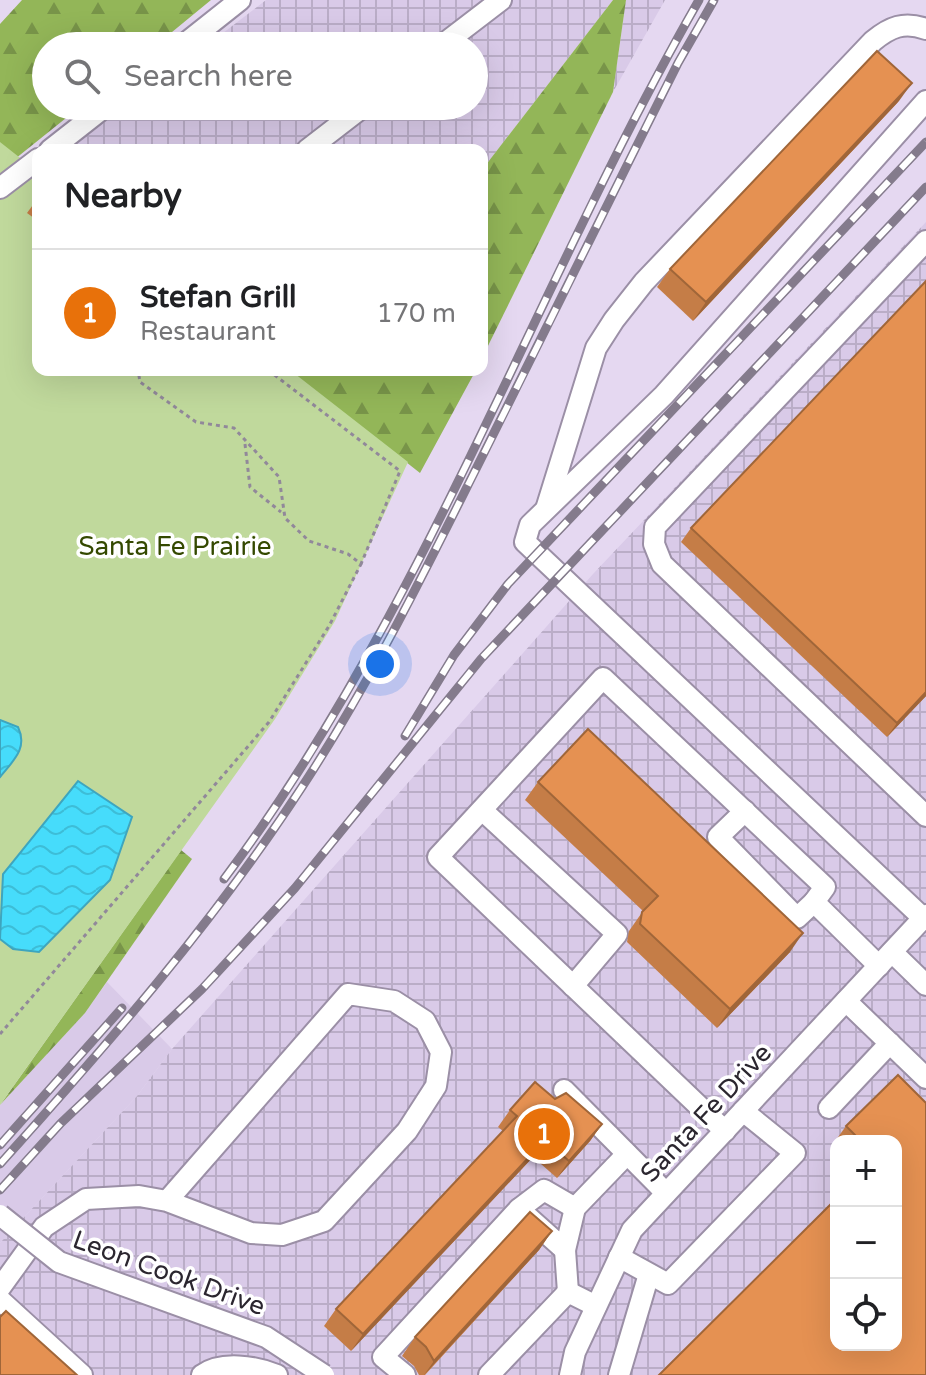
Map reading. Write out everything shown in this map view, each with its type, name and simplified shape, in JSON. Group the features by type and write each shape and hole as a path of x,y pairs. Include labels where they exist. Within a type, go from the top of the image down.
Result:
{"street":[{"path":"200,32 240,0"},
{"path":"459,32 501,0"},
{"path":"546,509 596,348 629,301 873,41 890,28 911,24 926,29"},
{"path":"925,917 525,542 530,525 664,395 926,101"},
{"path":"58,144 88,120"},
{"path":"315,144 346,120"},
{"path":"0,188 32,170"},
{"path":"926,241 655,527 654,544 662,564 926,816"},
{"path":"725,1131 438,857 603,678 745,811 825,887 797,918 718,837 745,811"},
{"path":"482,810 617,934 573,986"},
{"path":"814,902 886,959 926,985"},
{"name":"Santa Fe Drive","path":"570,1375 575,1352 632,1230 925,917"},
{"path":"0,1288 44,1227 86,1199 139,1196 167,1201 251,1233 282,1235 324,1221 407,1131 436,1086 441,1052 425,1021 394,1001 348,994 167,1201"},
{"path":"846,1001 926,1078"},
{"path":"829,1108 890,1043"},
{"path":"564,1090 666,1193"},
{"path":"619,1257 668,1284 795,1153 743,1111"},
{"path":"489,1375 568,1292 565,1250 575,1208 627,1154"},
{"path":"405,1375 383,1357 519,1209 544,1190 575,1208"},
{"path":"519,1209 565,1250"},
{"name":"Leon Cook Drive","path":"0,1215 59,1262 266,1337 324,1375"},
{"path":"619,1375 649,1274"},
{"path":"568,1292 596,1306"},
{"path":"0,1300 82,1375"},
{"path":"202,1375 212,1367 261,1369 277,1375"}],"path":[{"path":"139,376 140,382 201,424 229,425 279,477 283,489 282,513"},
{"path":"0,1034 269,722 329,626 361,564 400,471 276,376"},
{"path":"245,444 250,487 282,513 309,541 348,554 361,564"}],"shaded area":[{"path":"266,0 613,0 488,162 488,144 76,144 108,120 488,120 488,32 224,32"},
{"path":"626,0 665,0 613,92"},
{"path":"926,222 926,1375 0,1375 0,1243 137,1096 172,1049 593,574"},
{"path":"107,982 172,1049 137,1096 0,1243 0,1105 85,1013"}],"green space":[{"path":"22,0 211,0 172,32 32,32 32,120 64,120 0,171 0,24"},
{"path":"613,0 626,0 613,92 488,346 488,162"},
{"name":"Santa Fe Prairie","path":"0,142 32,167 32,376 298,376 408,462 335,621 275,719 0,1105"},
{"path":"236,376 473,376 420,473 364,429"},
{"path":"181,850 192,859 85,1013 0,1105"}],"water":[{"path":"0,720 18,727 21,741 18,754 0,777"},
{"path":"78,781 132,817 110,880 39,952 13,949 0,939 3,874"}],"building":[{"path":"877,51 912,83 706,302 670,269"},
{"path":"926,281 926,692 897,723 691,528"},
{"path":"588,729 803,933 730,1009 640,924 642,912 658,896 538,782"},
{"path":"898,1075 926,1103 926,1375 659,1375 830,1205 830,1351 902,1351 902,1135 855,1135 846,1126"},
{"path":"535,1082 555,1099 566,1093 602,1124 569,1161 545,1140 363,1334 336,1309 517,1116 510,1110"},
{"path":"530,1212 552,1231 434,1361 426,1347 415,1337"},
{"path":"6,1311 77,1375 0,1375 0,1317"}],"railway":[{"path":"224,879 295,777 359,670 419,560 584,221 699,0"},
{"path":"0,1164 120,1028 196,934 268,837 324,752 406,607 678,63 714,0"},
{"path":"405,736 454,655 508,584 926,142"},
{"path":"0,1190 61,1123 202,989 295,888 481,659 926,187"},
{"path":"0,1145 122,1008"}],"place":[{"name":"Stefan Grill","path":"544,1134"}]}
